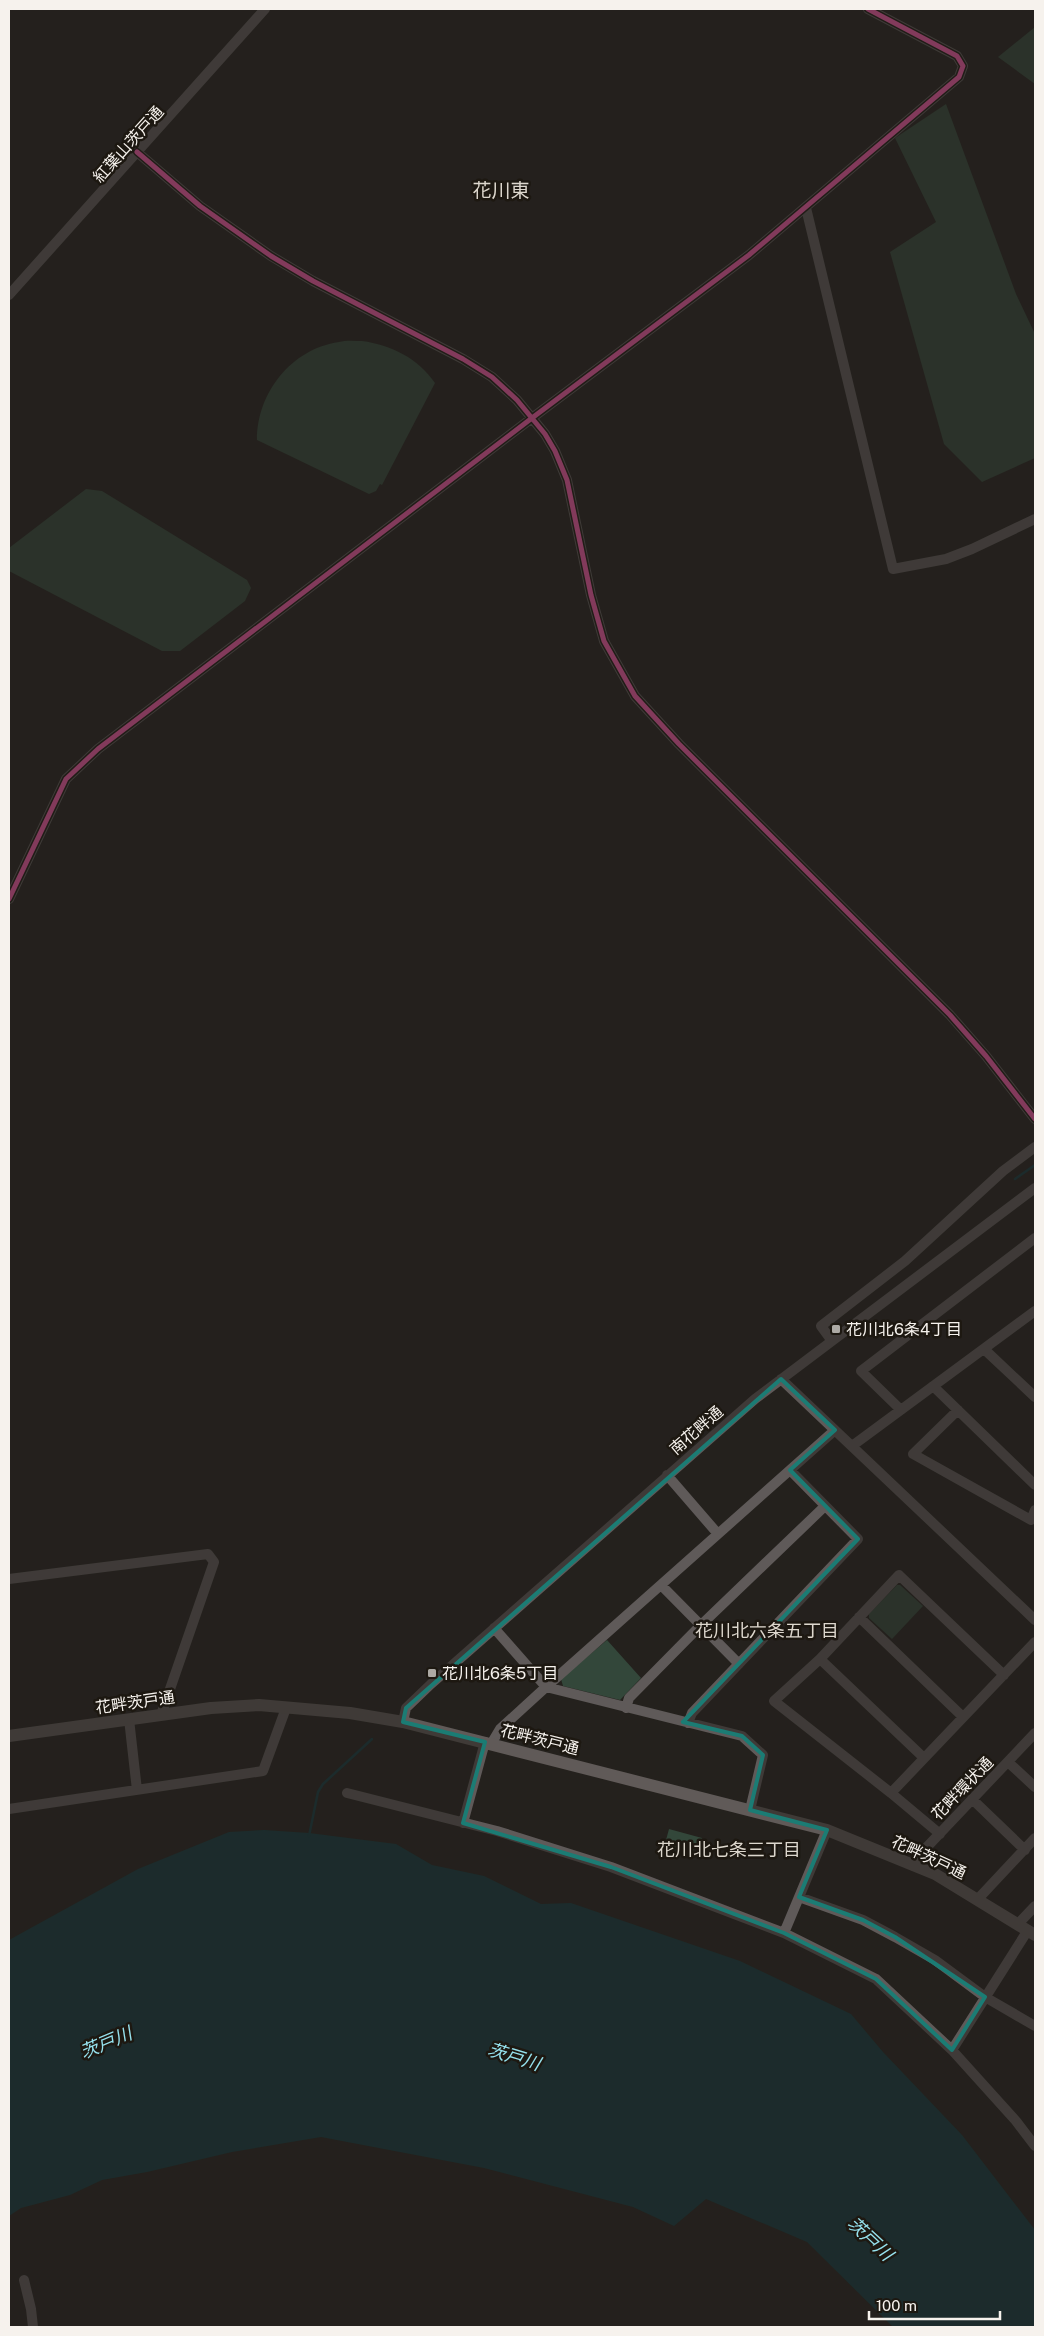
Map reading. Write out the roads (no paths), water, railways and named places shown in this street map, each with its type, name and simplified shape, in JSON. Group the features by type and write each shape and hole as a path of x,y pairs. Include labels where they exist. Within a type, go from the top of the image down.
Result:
{"main road":[{"name":"花畔茨戸通","path":"9,1736 129,1719 249,1706 350,1713 403,1722 827,1830 935,1874 1027,1930"}],"street":[{"name":"紅葉山茨戸通","path":"9,295 265,9"},
{"path":"9,900 66,779 87,760 532,418 749,255 959,77 962,66 957,56 868,9"},
{"path":"137,152 200,206 271,256 313,281 463,359 492,377 517,400 555,451 567,480 591,595 604,640 636,696 699,764 950,1015 986,1056 1035,1119"},
{"path":"806,208 893,569 946,559 972,549 1035,519"},
{"path":"832,1341 821,1326 905,1261 1003,1171 1035,1147"},
{"name":"南花畔通","path":"403,1722 406,1708 755,1398 1035,1188"},
{"path":"901,1410 861,1371 1035,1238"},
{"path":"852,1446 1035,1311"},
{"path":"984,1349 1035,1397"},
{"path":"782,1379 1035,1620"},
{"path":"933,1386 1035,1485"},
{"path":"958,1410 913,1454 1031,1520 1035,1510"},
{"path":"463,1823 488,1743 500,1729 835,1430"},
{"path":"688,1723 692,1713 858,1539 790,1470"},
{"path":"667,1475 718,1534"},
{"path":"626,1708 629,1698 701,1625 825,1506"},
{"path":"9,1579 208,1554 214,1562 161,1715"},
{"path":"940,1834 774,1701 820,1659 899,1575 1004,1675"},
{"path":"661,1584 739,1664"},
{"path":"859,1616 963,1718"},
{"path":"494,1628 546,1687 742,1736 763,1755 750,1810"},
{"path":"891,1793 1035,1642"},
{"path":"820,1659 924,1758"},
{"path":"9,1809 262,1771 286,1708"},
{"path":"129,1719 137,1790"},
{"name":"花畔環状通","path":"914,1866 925,1849 1035,1733"},
{"path":"1008,1762 1035,1787"},
{"path":"346,1793 463,1823 610,1867 784,1933 876,1979 952,2050 1016,2121 1035,2146"},
{"path":"972,1799 1025,1850"},
{"path":"784,1933 827,1830"},
{"path":"977,1900 1035,1838"},
{"path":"799,1897 863,1920 879,1928 935,1960 985,1997 1035,2026"},
{"path":"952,2050 1027,1930 1035,1906"},
{"path":"24,2280 33,2327"}],"water":[{"name":"茨戸川","path":"264,1830 309,1833 396,1844 432,1865 484,1876 541,1904 571,1903 740,1961 851,2014 883,2052 962,2135 1035,2230 1035,2327 893,2327 807,2242 706,2199 674,2226 633,2207 484,2168 321,2137 232,2152 147,2172 102,2180 70,2195 21,2208 9,2216 9,1940 138,1869 229,1832"}],"waterway":[{"path":"1015,1179 1035,1165"},
{"path":"309,1836 318,1792 323,1784 372,1739"}],"place":[{"name":"花川北6条4丁目","path":"836,1329"},
{"name":"花川北6条5丁目","path":"432,1673"}],"district":[{"name":"花川東","path":"501,190"},
{"name":"花川北六条五丁目","path":"767,1631"},
{"name":"花川北七条三丁目","path":"729,1850"}]}
